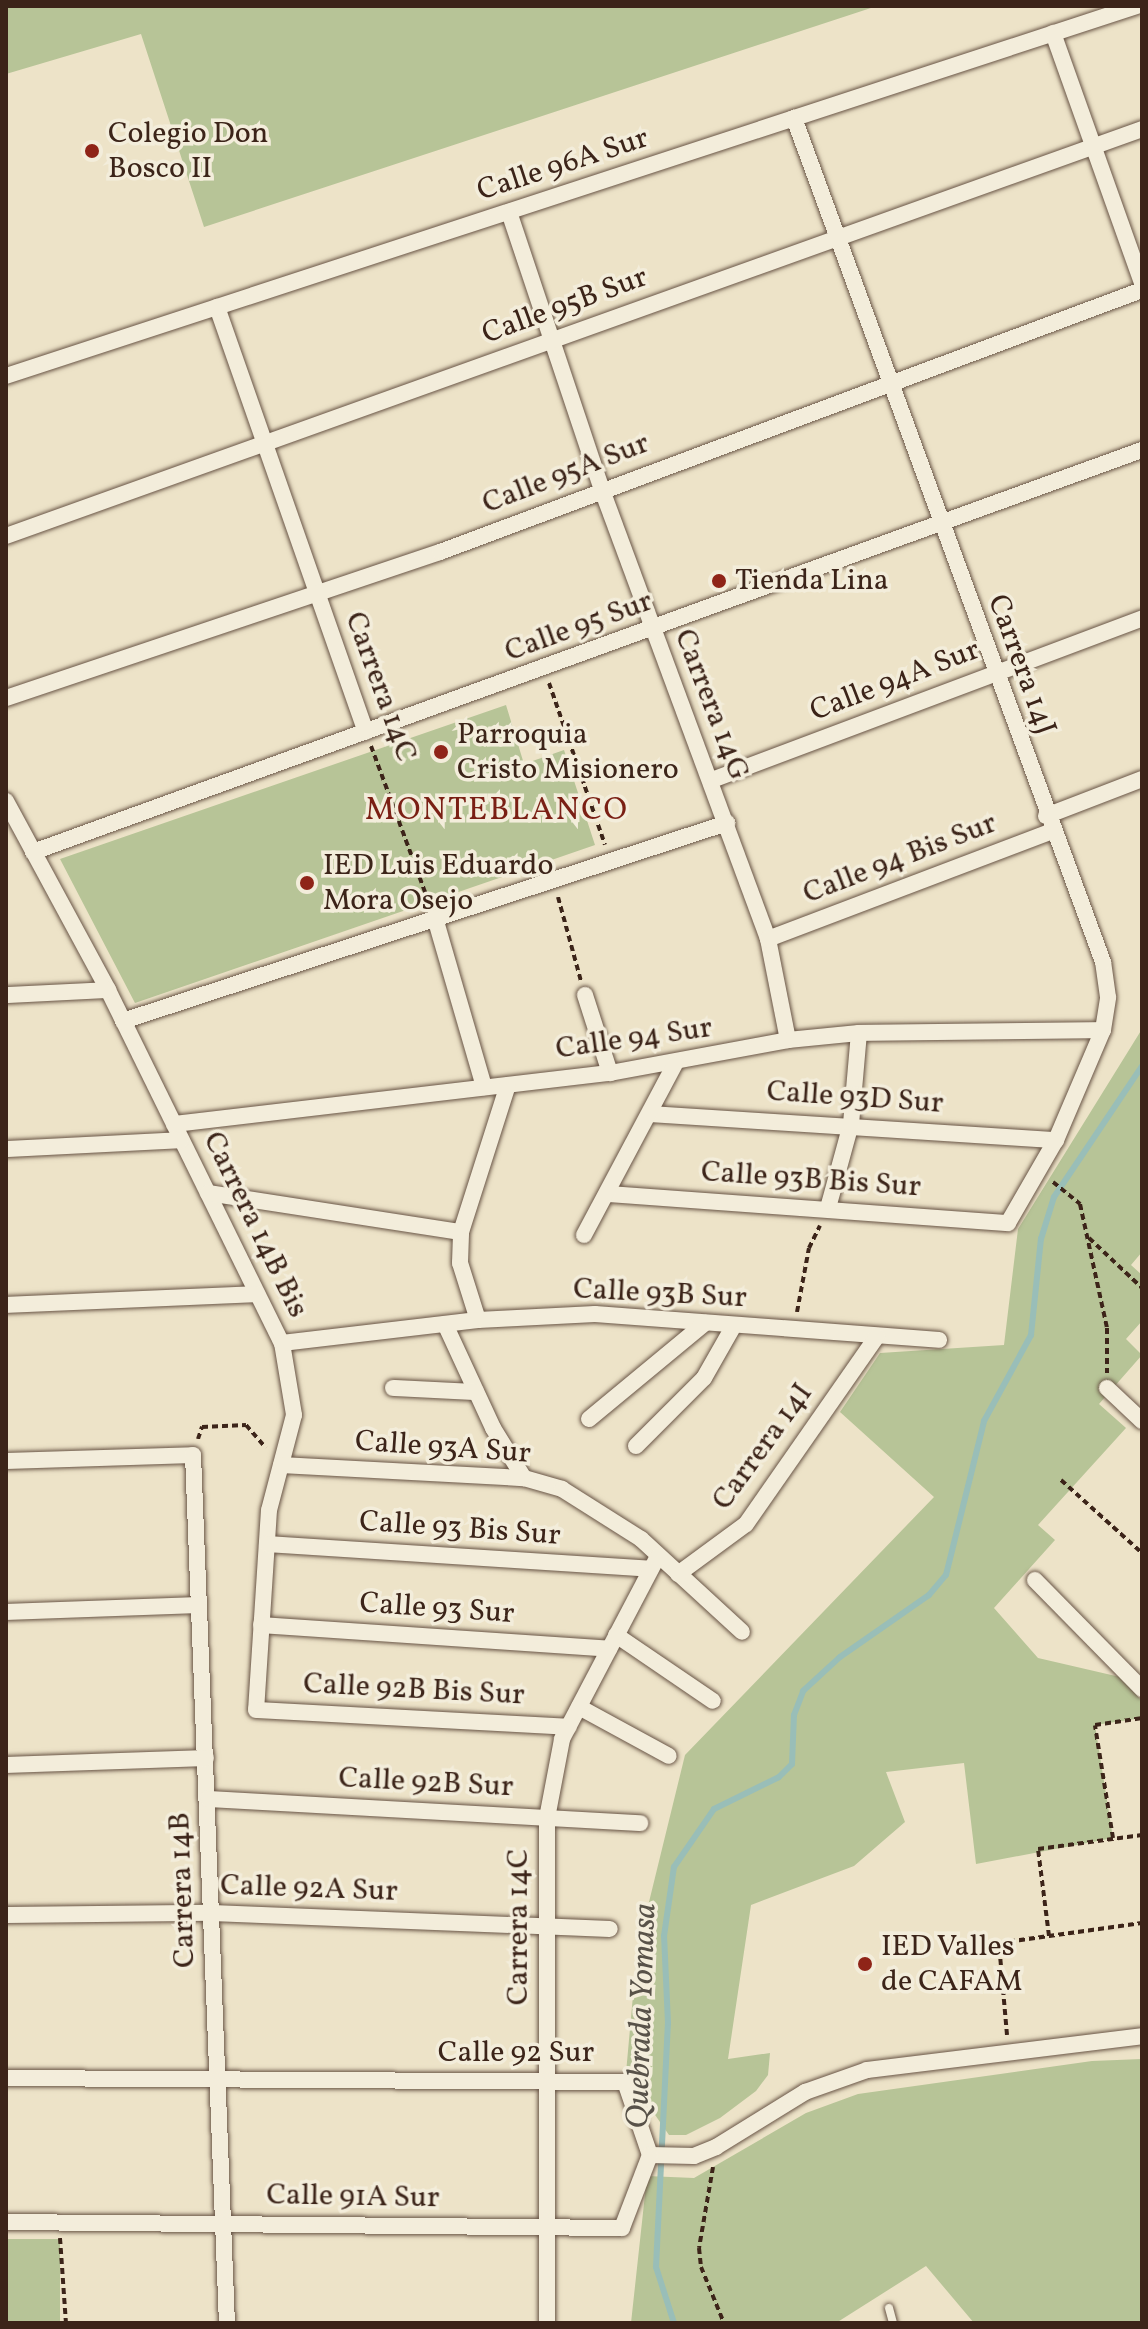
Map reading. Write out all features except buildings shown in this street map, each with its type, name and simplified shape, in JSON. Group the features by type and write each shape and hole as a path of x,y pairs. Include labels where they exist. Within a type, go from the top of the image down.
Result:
{"street":[{"name":"Calle 96A Sur","path":"6,376 1137,6"},
{"path":"1053,33 1142,283"},
{"name":"Carrera 14J","path":"794,118 1049,824 1103,962 1108,997 1103,1030 1056,1140 1008,1223"},
{"name":"Calle 95B Sur","path":"6,536 1142,129"},
{"name":"Carrera 14G","path":"509,212 555,339 602,490 652,631 712,780 768,939 788,1040"},
{"name":"Calle 95A Sur","path":"6,698 317,593 1142,290"},
{"name":"Carrera 14C","path":"217,307 366,732"},
{"name":"Calle 95 Sur","path":"33,852 652,631 1142,450"},
{"name":"Calle 94A Sur","path":"712,780 1142,618"},
{"name":"Calle 94 Bis Sur","path":"768,939 1049,824 1142,779"},
{"name":"Carrera 14B Bis","path":"6,801 108,990 282,1343 294,1415 281,1465 267,1544 256,1710"},
{"path":"123,1021 727,823"},
{"path":"6,836 25,836"},
{"path":"435,918 484,1087"},
{"path":"6,995 108,990"},
{"path":"585,995 610,1073"},
{"name":"Calle 94 Sur","path":"6,1149 178,1132 484,1087 675,1064 788,1040 859,1033 1103,1030"},
{"path":"828,1208 851,1124 859,1033"},
{"path":"584,1235 610,1194 675,1064"},
{"path":"478,1320 460,1263 461,1232 508,1085"},
{"name":"Calle 93D Sur","path":"650,1114 851,1124 1056,1140"},
{"path":"208,1193 461,1232"},
{"name":"Calle 93B Bis Sur","path":"610,1194 1008,1223"},
{"path":"6,1305 257,1294"},
{"name":"Calle 93B Sur","path":"282,1343 478,1320 595,1314 733,1327 795,1327 939,1340"},
{"path":"589,1419 705,1323"},
{"path":"445,1324 476,1392 524,1478"},
{"path":"636,1446 704,1378 733,1327"},
{"name":"Carrera 14I","path":"678,1574 746,1524 877,1336"},
{"path":"393,1388 476,1392"},
{"path":"1107,1388 1142,1421"},
{"path":"6,1461 193,1455"},
{"name":"Carrera 14B","path":"193,1455 227,2323"},
{"name":"Calle 93A Sur","path":"281,1465 524,1478 597,1507 654,1562 678,1574 742,1632"},
{"name":"Calle 93 Bis Sur","path":"267,1544 654,1562"},
{"name":"Carrera 14C","path":"547,2323 547,1818 569,1727 654,1562"},
{"path":"1035,1580 1142,1689"},
{"path":"6,1612 198,1605"},
{"name":"Calle 93 Sur","path":"261,1625 612,1642"},
{"path":"612,1642 713,1701"},
{"path":"579,1707 669,1756"},
{"name":"Calle 92B Bis Sur","path":"256,1710 569,1727"},
{"path":"6,1765 206,1758"},
{"name":"Calle 92B Sur","path":"208,1799 640,1823"},
{"name":"Calle 92A Sur","path":"6,1915 212,1913 610,1929"},
{"path":"656,2156 694,2156 716,2147 834,2079 1008,2052 1142,2036"},
{"name":"Calle 92 Sur","path":"6,2078 625,2082 656,2156"},
{"name":"Calle 91A Sur","path":"6,2222 622,2228 656,2156"}],"lane":[{"path":"889,2308 893,2323"}],"path":[{"path":"544,670 610,861"},
{"name":"Carrera 14C","path":"366,732 435,918"},
{"path":"553,880 585,995"},
{"path":"1056,1184 1076,1201 1087,1237 1107,1328 1107,1388"},
{"path":"795,1327 809,1248 828,1208"},
{"path":"1087,1237 1142,1288"},
{"path":"193,1455 202,1427 246,1425 281,1465"},
{"path":"1061,1480 1142,1553"},
{"path":"1113,1838 1095,1725 1142,1718"},
{"path":"1049,1936 1038,1849 1142,1835"},
{"path":"1008,2052 999,1943 1142,1923"},
{"path":"716,2147 699,2248 701,2267 724,2323"},
{"path":"58,2222 66,2323"}],"green space":[{"path":"6,6 877,6 204,227 141,34 6,74"},
{"path":"506,705 524,764 564,750 595,845 135,1003 60,859"},
{"path":"1142,1029 1142,1252 1131,1265 1142,1275 1142,1321 1126,1339 1142,1355 1099,1404 1126,1428 1038,1525 1055,1540 994,1608 1038,1658 1120,1677 1142,1701 1142,1718 1095,1725 1113,1838 976,1864 964,1763 886,1772 905,1822 854,1866 751,1905 728,2059 770,2053 768,2075 756,2091 720,2118 686,2135 669,2135 626,2073 637,1951 685,1755 934,1497 840,1412 880,1353 1004,1345 1018,1229"},
{"path":"1142,2059 1142,2323 974,2323 926,2266 836,2323 631,2323 647,2176 694,2178 806,2113 858,2094 1092,2061"},
{"path":"6,2239 60,2239 60,2323 6,2323"}],"waterway":[{"name":"Quebrada Yomasa","path":"674,2323 656,2267 668,2023 664,1936 674,1867 714,1809 779,1777 792,1764 794,1715 803,1691 840,1657 929,1595 946,1575 984,1421 1031,1335 1041,1239 1054,1197 1142,1066"}],"place":[{"name":"Colegio Don Bosco II","path":"92,151"},
{"name":"Tienda Lina","path":"719,581"},
{"name":"Parroquia Cristo Misionero","path":"441,752"},
{"name":"IED Luis Eduardo Mora Osejo","path":"307,883"},
{"name":"IED Valles de CAFAM","path":"865,1964"}],"district":[{"name":"MONTEBLANCO","path":"497,811"}]}
